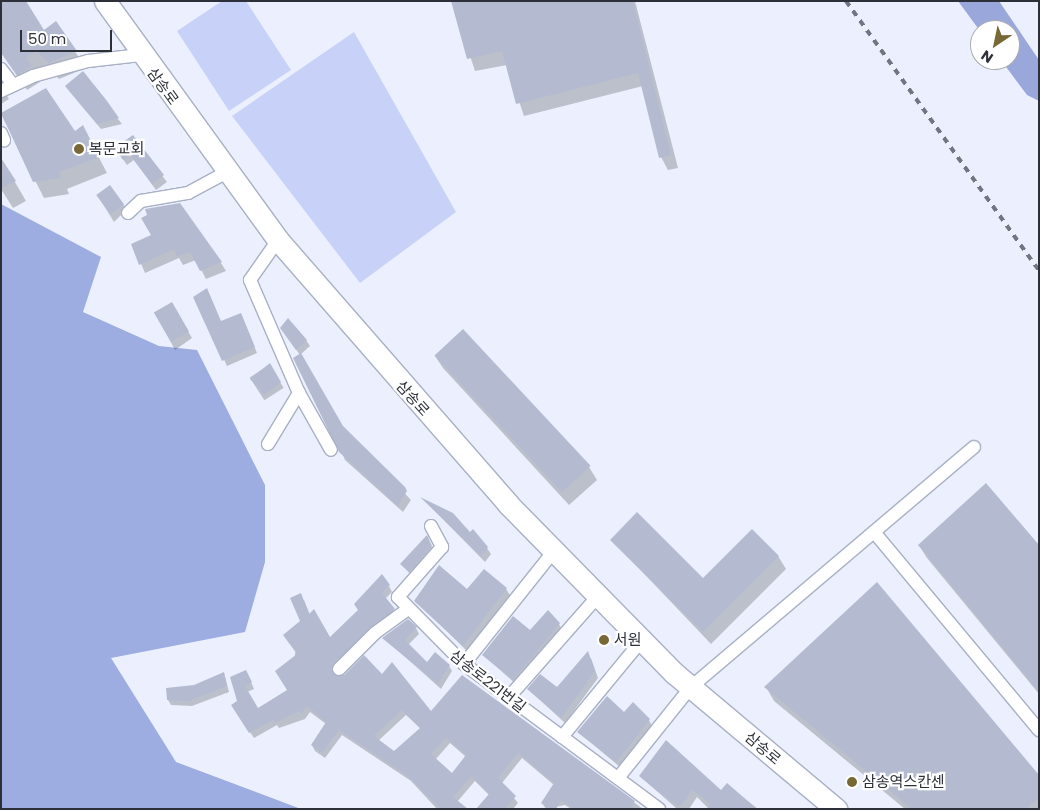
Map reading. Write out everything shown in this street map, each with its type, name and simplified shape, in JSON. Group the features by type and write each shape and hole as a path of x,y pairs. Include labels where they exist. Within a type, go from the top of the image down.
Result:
{"main road":[{"name":"삼송로","path":"105,1 141,55 278,240 404,388 554,551 690,687 836,809"}],"street":[{"path":"1,92 13,85 88,61 141,55"},
{"path":"1,69 13,85"},
{"path":"128,213 141,201 188,193 227,172"},
{"path":"278,240 250,280 299,393 331,450"},
{"path":"268,444 299,393"},
{"path":"618,778 690,687 974,447"},
{"path":"339,669 375,633 408,609 398,598 442,547 431,526"},
{"path":"874,532 1039,730"},
{"path":"464,664 554,551"},
{"path":"509,697 598,596"},
{"name":"삼송로221번길","path":"408,609 464,664 659,809"},
{"path":"562,737 642,640"}],"shaded area":[{"path":"222,1 246,1 291,70 229,111 177,31"},
{"path":"958,1 999,1 1012,20 972,20"},
{"path":"354,32 456,212 360,283 232,116"},
{"path":"1020,32 1039,60 1039,101 1027,95 1008,70 1020,70"},
{"path":"1,204 101,257 83,312 159,346 197,350 265,485 265,562 245,632 111,658 176,762 301,809 1,809"}],"building":[{"path":"1,1 26,1 44,30 56,21 77,51 49,63 36,51 26,58 32,66 17,75 1,52"},
{"path":"451,1 633,1 671,155 659,158 638,73 516,104 502,51 467,59"},
{"path":"83,71 119,118 97,124 65,86"},
{"path":"46,88 75,131 83,125 99,157 59,172 61,178 33,182 1,113"},
{"path":"133,135 164,175 152,184 130,155 123,160 115,148"},
{"path":"1,158 16,181 1,189"},
{"path":"110,185 124,204 110,214 96,195"},
{"path":"180,203 222,262 200,271 190,252 177,257 174,249 139,265 131,244 151,235 141,218 147,215 145,209"},
{"path":"207,288 221,321 241,313 255,347 222,361 193,297"},
{"path":"172,302 189,331 171,342 154,312"},
{"path":"288,318 307,340 296,350 280,328"},
{"path":"463,329 591,466 562,492 434,356"},
{"path":"301,353 343,426 405,487 407,491 398,506 339,452 293,358"},
{"path":"270,363 281,382 264,395 250,379"},
{"path":"986,483 1039,545 1039,692 918,545"},
{"path":"420,497 453,513 470,532 473,529 488,547 481,556"},
{"path":"637,512 703,578 752,529 779,556 703,632 610,540"},
{"path":"427,535 432,546 409,572 400,564"},
{"path":"439,565 467,589 484,569 507,588 463,646 414,601"},
{"path":"382,574 390,585 382,593 395,609 333,663 334,675 344,675 364,655 382,674 392,662 431,711 462,675 635,801 630,809 574,809 561,800 556,809 549,809 541,803 554,783 518,753 498,778 516,796 505,809 476,809 489,794 471,776 453,797 468,809 441,809 406,775 339,730 322,753 311,745 326,722 307,706 301,714 299,711 275,723 273,720 249,733 231,705 237,701 230,677 246,670 252,682 245,686 258,708 287,690 275,671 297,654 283,635 300,621 290,598 301,593 309,614 314,609 330,637 358,610 354,604","holes":["402,710 420,728 394,751 374,736","446,738 466,755 452,773 431,754"]},
{"path":"877,582 1039,775 1039,798 1026,809 912,809 764,687"},
{"path":"548,610 560,623 513,680 482,655 513,616 530,630"},
{"path":"408,619 417,627 405,640 427,662 435,652 450,665 438,684 382,638"},
{"path":"588,651 595,671 561,718 527,689 540,674 557,687"},
{"path":"224,672 227,686 189,701 167,700 166,688 194,685"},
{"path":"607,696 624,712 633,702 650,719 616,762 577,732"},
{"path":"666,740 721,790 727,783 757,809 707,809 711,804 692,790 680,807 657,791 639,776"}],"railway":[{"path":"846,1 1039,271"}],"place":[{"name":"복문교회","path":"79,149"},
{"name":"서원","path":"604,640"},
{"name":"삼송역스칸센","path":"852,782"}]}
